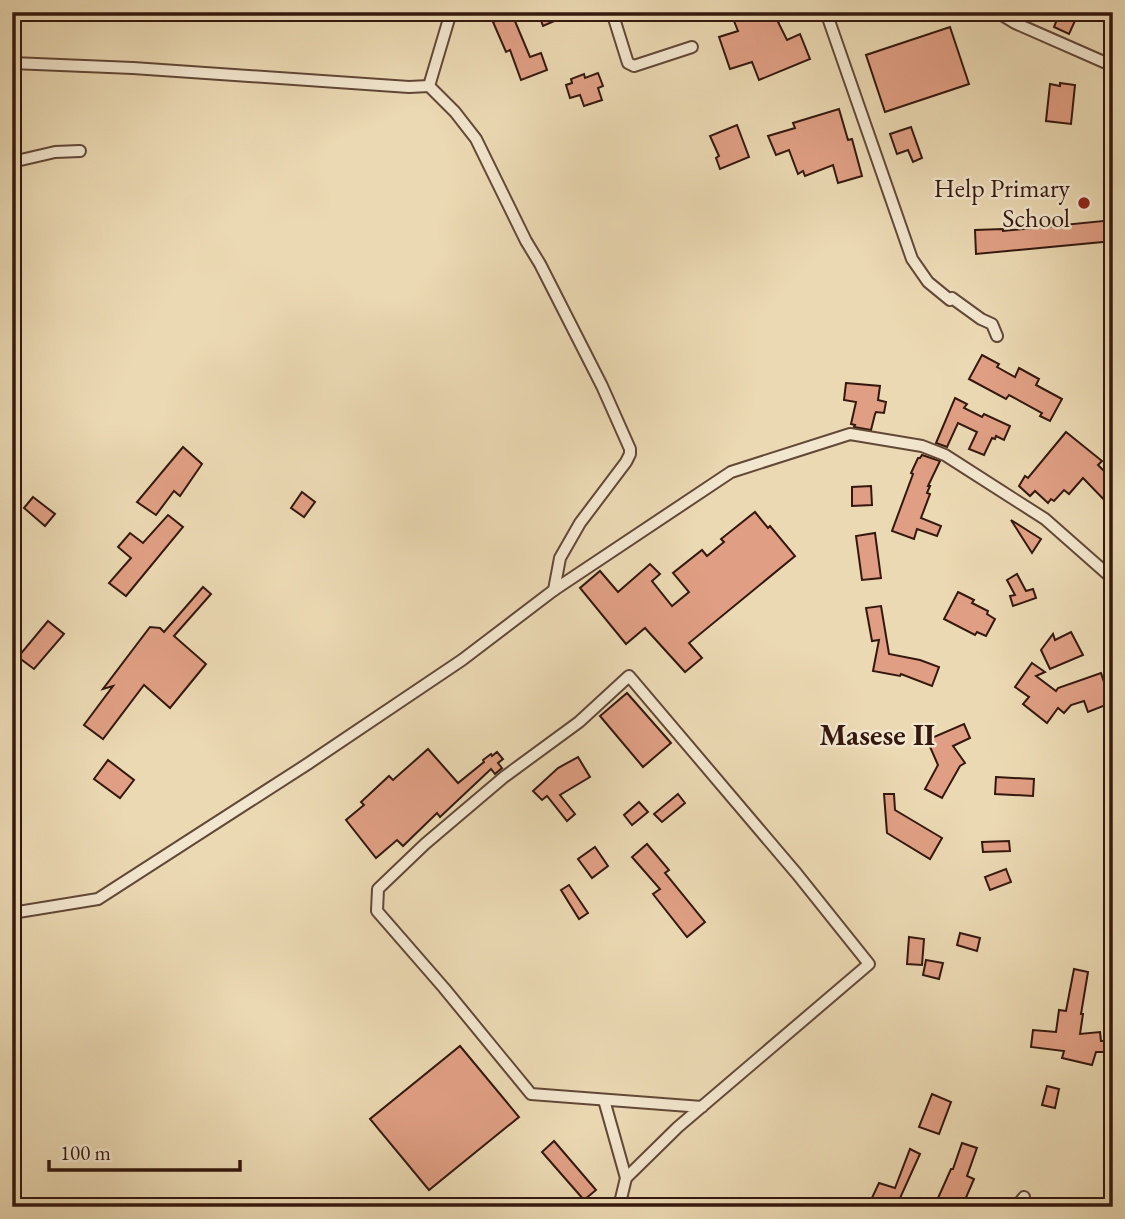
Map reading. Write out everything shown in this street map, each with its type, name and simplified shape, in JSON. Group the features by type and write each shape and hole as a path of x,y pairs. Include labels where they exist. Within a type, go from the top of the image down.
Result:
{"street":[{"path":"429,86 452,12"},
{"path":"612,12 627,60 631,64 638,65 692,47"},
{"path":"826,12 912,259 928,282 950,300 952,298 992,324 997,336"},
{"path":"997,12 1015,23 1113,66"},
{"path":"12,63 429,86 455,112 476,139 602,386 630,449 626,461 580,523 560,558 554,590"},
{"path":"12,162 55,152 80,151"},
{"path":"12,913 97,899 462,660 554,590 731,472 850,434 922,446 945,455 1045,519 1113,579"},
{"path":"626,1178 678,1127 702,1107 869,964 797,874 629,677 579,722 504,777 425,844 378,889 377,911 531,1094 702,1107"},
{"path":"604,1100 626,1178 619,1207"},
{"path":"1016,1207 1024,1196"}],"building":[{"path":"538,12 575,12 543,26"},
{"path":"752,12 798,12 778,22 787,40 800,34 810,59 759,80 752,62 730,69 719,37 738,31 734,21"},
{"path":"1060,12 1079,12 1069,34 1054,27"},
{"path":"512,14 530,57 541,53 547,70 521,80 510,50 506,52 493,22"},
{"path":"950,27 969,84 885,112 866,55"},
{"path":"598,73 603,86 598,88 602,100 584,106 580,95 570,98 566,85 572,83 571,79"},
{"path":"1060,83 1075,85 1071,124 1046,121 1050,84 1060,86"},
{"path":"839,109 848,140 852,139 862,176 838,183 833,165 805,176 803,171 798,174 789,150 776,155 768,136 795,128 793,123"},
{"path":"737,125 749,157 720,169 716,158 719,156 710,136"},
{"path":"911,127 922,158 913,162 908,150 897,154 890,134"},
{"path":"1113,220 1113,241 976,254 975,230 1003,231"},
{"path":"982,355 1015,377 1019,368 1039,379 1036,385 1062,399 1050,421 1040,416 1042,413 1009,395 1006,399 969,379"},
{"path":"846,383 880,386 878,400 886,402 884,413 876,412 871,430 851,424 856,402 844,400"},
{"path":"955,398 967,404 964,408 1010,426 1004,440 996,436 995,439 992,438 984,455 969,449 977,432 958,423 947,447 936,443"},
{"path":"1066,432 1102,461 1098,465 1113,480 1113,509 1083,478 1069,494 1064,490 1054,501 1051,499 1048,503 1035,491 1030,496 1019,486"},
{"path":"183,447 202,464 180,496 174,491 156,515 137,502"},
{"path":"922,455 940,461 928,486 927,493 930,494 921,518 941,526 937,536 917,529 914,539 892,531 913,474 911,473"},
{"path":"871,486 872,505 852,506 852,487"},
{"path":"302,492 315,502 304,517 291,508"},
{"path":"33,497 55,514 45,526 24,508"},
{"path":"755,512 795,556 689,643 702,658 685,672 645,628 626,644 580,588 600,571 618,592 650,564 660,574 652,581 672,606 689,592 673,573 702,550 707,556 724,542 721,539"},
{"path":"168,515 183,527 126,596 109,583 131,558 118,547 130,533 143,543"},
{"path":"1011,520 1041,539 1032,553"},
{"path":"875,533 881,578 862,580 856,536"},
{"path":"1017,574 1026,591 1033,589 1036,598 1013,606 1010,596 1015,595 1007,580"},
{"path":"203,587 211,594 174,636 206,664 170,708 144,685 103,739 84,725 113,686 103,689 150,627 160,628 164,632"},
{"path":"958,592 974,600 972,603 988,611 987,614 995,619 986,636 977,632 975,635 944,619"},
{"path":"881,606 889,654 939,667 932,686 901,674 873,671 879,640 872,641 866,608"},
{"path":"48,621 64,634 34,669 18,657"},
{"path":"1071,632 1083,655 1050,669 1041,650 1053,634 1055,640"},
{"path":"1032,663 1045,672 1036,676 1056,691 1101,673 1111,703 1088,712 1084,701 1071,705 1064,713 1058,708 1047,723 1023,704 1029,697 1015,687"},
{"path":"627,693 671,743 643,767 600,716"},
{"path":"964,724 970,738 953,746 965,763 960,766 942,798 925,789 938,765 927,740"},
{"path":"428,749 458,783 491,754 492,756 497,752 503,759 498,763 502,768 495,774 491,769 440,817 437,813 403,846 397,840 376,858 346,820 364,805 361,802 389,776 393,780"},
{"path":"578,757 590,777 560,795 575,814 567,821 547,796 542,800 533,791 558,768"},
{"path":"108,760 134,780 120,798 94,779"},
{"path":"996,777 1034,779 1033,796 995,794"},
{"path":"678,794 685,803 662,822 654,814"},
{"path":"884,794 894,794 895,810 942,838 930,859 887,833"},
{"path":"639,802 648,812 632,825 624,815"},
{"path":"1009,841 1010,851 983,852 982,842"},
{"path":"647,844 669,870 665,873 705,922 687,937 653,894 660,889 632,857"},
{"path":"595,847 608,866 592,878 578,859"},
{"path":"1006,869 1011,882 990,890 985,877"},
{"path":"569,885 588,913 579,919 561,890"},
{"path":"960,933 980,938 977,951 957,945"},
{"path":"909,937 924,939 922,965 907,964"},
{"path":"926,960 943,963 939,979 923,975"},
{"path":"1074,969 1088,972 1080,1034 1100,1032 1101,1041 1107,1041 1107,1052 1096,1052 1092,1065 1062,1058 1064,1051 1031,1047 1033,1030 1056,1032 1059,1010 1066,1011"},
{"path":"460,1046 519,1117 429,1190 370,1119"},
{"path":"1047,1086 1059,1089 1055,1108 1042,1105"},
{"path":"932,1094 951,1102 939,1134 919,1127"},
{"path":"554,1141 596,1190 584,1200 542,1152"},
{"path":"962,1143 977,1148 967,1176 974,1179 962,1207 934,1207 953,1169"},
{"path":"910,1149 920,1154 896,1207 880,1207 870,1202 879,1183 895,1188"}],"place":[{"name":"Help Primary School","path":"1084,203"}],"district":[{"name":"Masese II","path":"877,735"}]}
